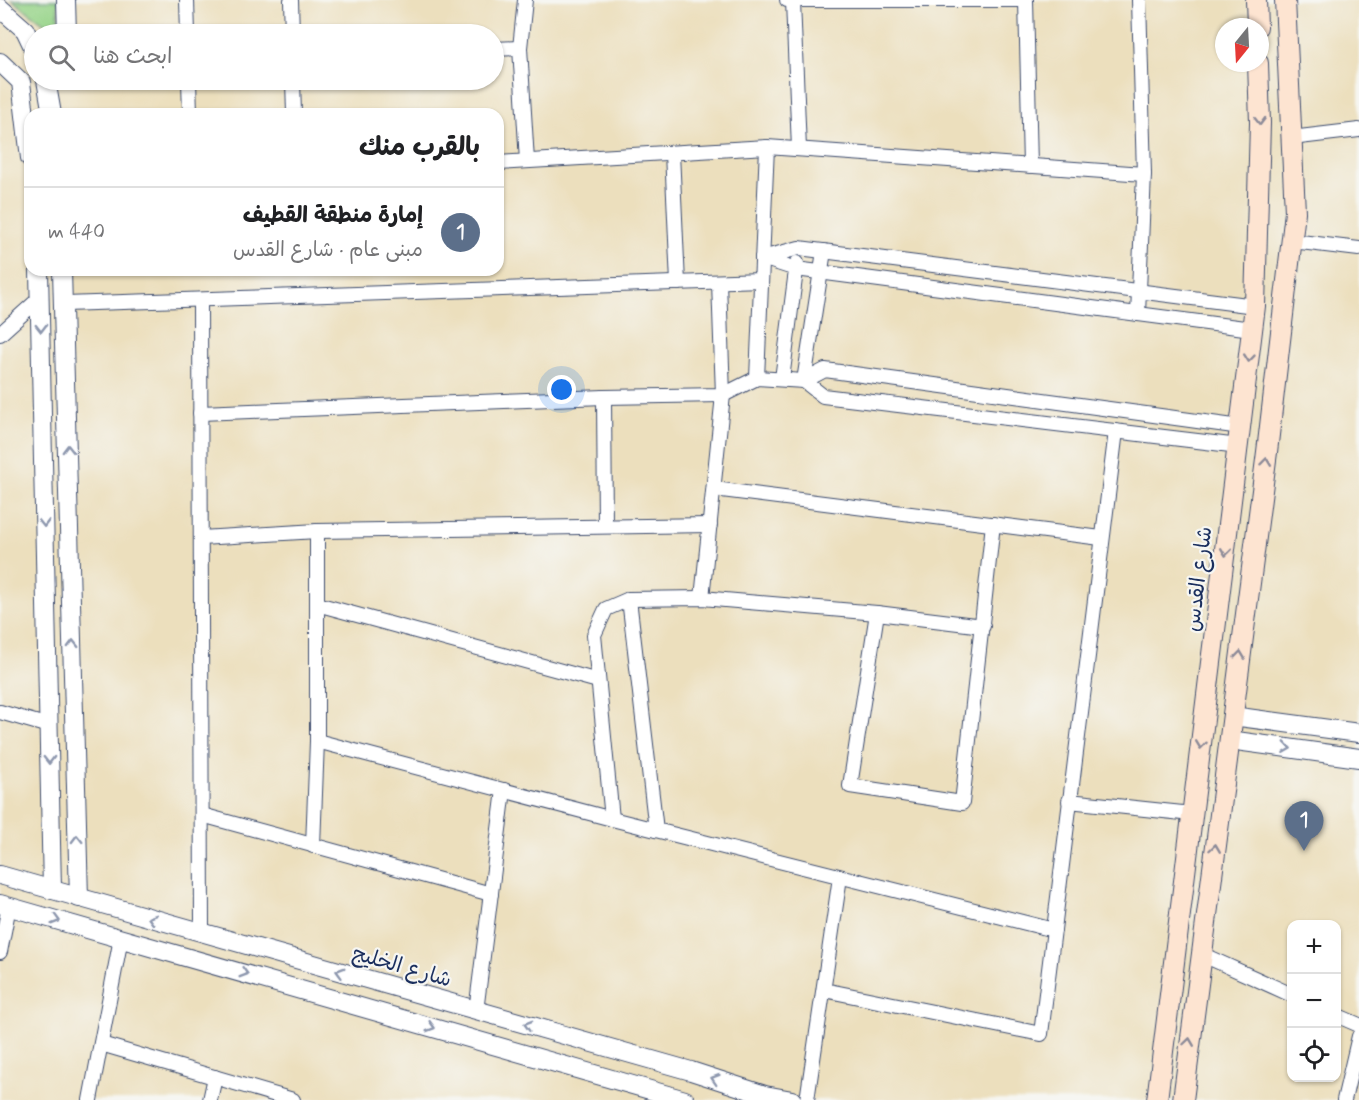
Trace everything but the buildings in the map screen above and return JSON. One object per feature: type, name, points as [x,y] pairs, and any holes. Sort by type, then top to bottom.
[{"type":"main road","points":[[1256,0],[1257,18]]},
{"type":"main road","points":[[1183,1100],[1292,241],[1294,212],[1285,0]]},
{"type":"main road","name":"شارع القدس","points":[[1157,1100],[1255,306],[1260,123],[1258,72]]},
{"type":"street","points":[[66,0],[67,24]]},
{"type":"street","points":[[187,0],[188,24]]},
{"type":"street","points":[[291,0],[292,24]]},
{"type":"street","points":[[525,0],[520,48],[527,161]]},
{"type":"street","points":[[787,0],[1026,0],[1030,166]]},
{"type":"street","points":[[793,0],[799,149]]},
{"type":"street","points":[[1138,314],[1144,174],[1139,0]]},
{"type":"street","points":[[0,8],[24,29]]},
{"type":"street","points":[[504,49],[520,48]]},
{"type":"street","points":[[0,62],[21,82],[24,108]]},
{"type":"street","points":[[48,90],[51,108]]},
{"type":"street","points":[[53,108],[59,90]]},
{"type":"street","points":[[189,90],[190,108]]},
{"type":"street","points":[[293,90],[294,108]]},
{"type":"street","points":[[1291,138],[1359,130]]},
{"type":"street","points":[[504,163],[767,147],[1144,174]]},
{"type":"street","points":[[757,378],[767,147]]},
{"type":"street","points":[[672,153],[678,283]]},
{"type":"street","points":[[1292,241],[1359,249]]},
{"type":"street","points":[[762,258],[799,248],[1255,306]]},
{"type":"street","points":[[782,380],[799,248]]},
{"type":"street","points":[[804,381],[824,251]]},
{"type":"street","points":[[762,258],[796,269],[820,273],[1252,329]]},
{"type":"street","points":[[39,276],[52,890]]},
{"type":"street","points":[[63,276],[78,898]]},
{"type":"street","points":[[65,304],[761,280]]},
{"type":"street","points":[[702,598],[723,395],[719,282]]},
{"type":"street","points":[[0,334],[40,298]]},
{"type":"street","points":[[200,300],[202,933]]},
{"type":"street","points":[[200,413],[604,397],[723,395],[757,378],[804,381],[825,370],[1240,437]]},
{"type":"street","points":[[804,381],[823,396],[1116,431],[1240,437]]},
{"type":"street","points":[[604,397],[605,526]]},
{"type":"street","points":[[824,990],[1041,1034],[1116,431]]},
{"type":"street","points":[[714,489],[1101,538]]},
{"type":"street","points":[[877,613],[850,786],[962,803],[993,524]]},
{"type":"street","points":[[201,538],[317,531],[710,525]]},
{"type":"street","points":[[313,846],[317,741],[317,531]]},
{"type":"street","points":[[612,819],[594,635],[606,609],[629,599],[702,598],[877,613],[983,626]]},
{"type":"street","points":[[629,599],[656,830]]},
{"type":"street","points":[[317,604],[598,681]]},
{"type":"street","points":[[0,712],[49,726]]},
{"type":"street","points":[[1232,716],[1359,733]]},
{"type":"street","points":[[1229,740],[1359,758]]},
{"type":"street","points":[[317,741],[612,819],[1054,930]]},
{"type":"street","points":[[476,1011],[504,790]]},
{"type":"street","points":[[1069,801],[1192,814]]},
{"type":"street","points":[[202,815],[491,894]]},
{"type":"street","name":"شارع الخليج","points":[[0,876],[476,1011],[764,1097],[787,1099]]},
{"type":"street","points":[[807,1100],[840,877]]},
{"type":"street","points":[[0,952],[4,905],[653,1096],[685,1100]]},
{"type":"street","points":[[90,1100],[121,938]]},
{"type":"street","points":[[1201,954],[1287,993]]},
{"type":"street","points":[[1341,1017],[1359,1025]]},
{"type":"street","points":[[1344,1100],[1359,1036]]},
{"type":"street","points":[[101,1044],[293,1100]]},
{"type":"street","points":[[210,1100],[215,1077]]},
{"type":"green space","points":[[12,0],[58,0],[59,24],[45,24]]},
{"type":"place","name":"إمارة منطقة القطيف","points":[[1304,851]]}]
